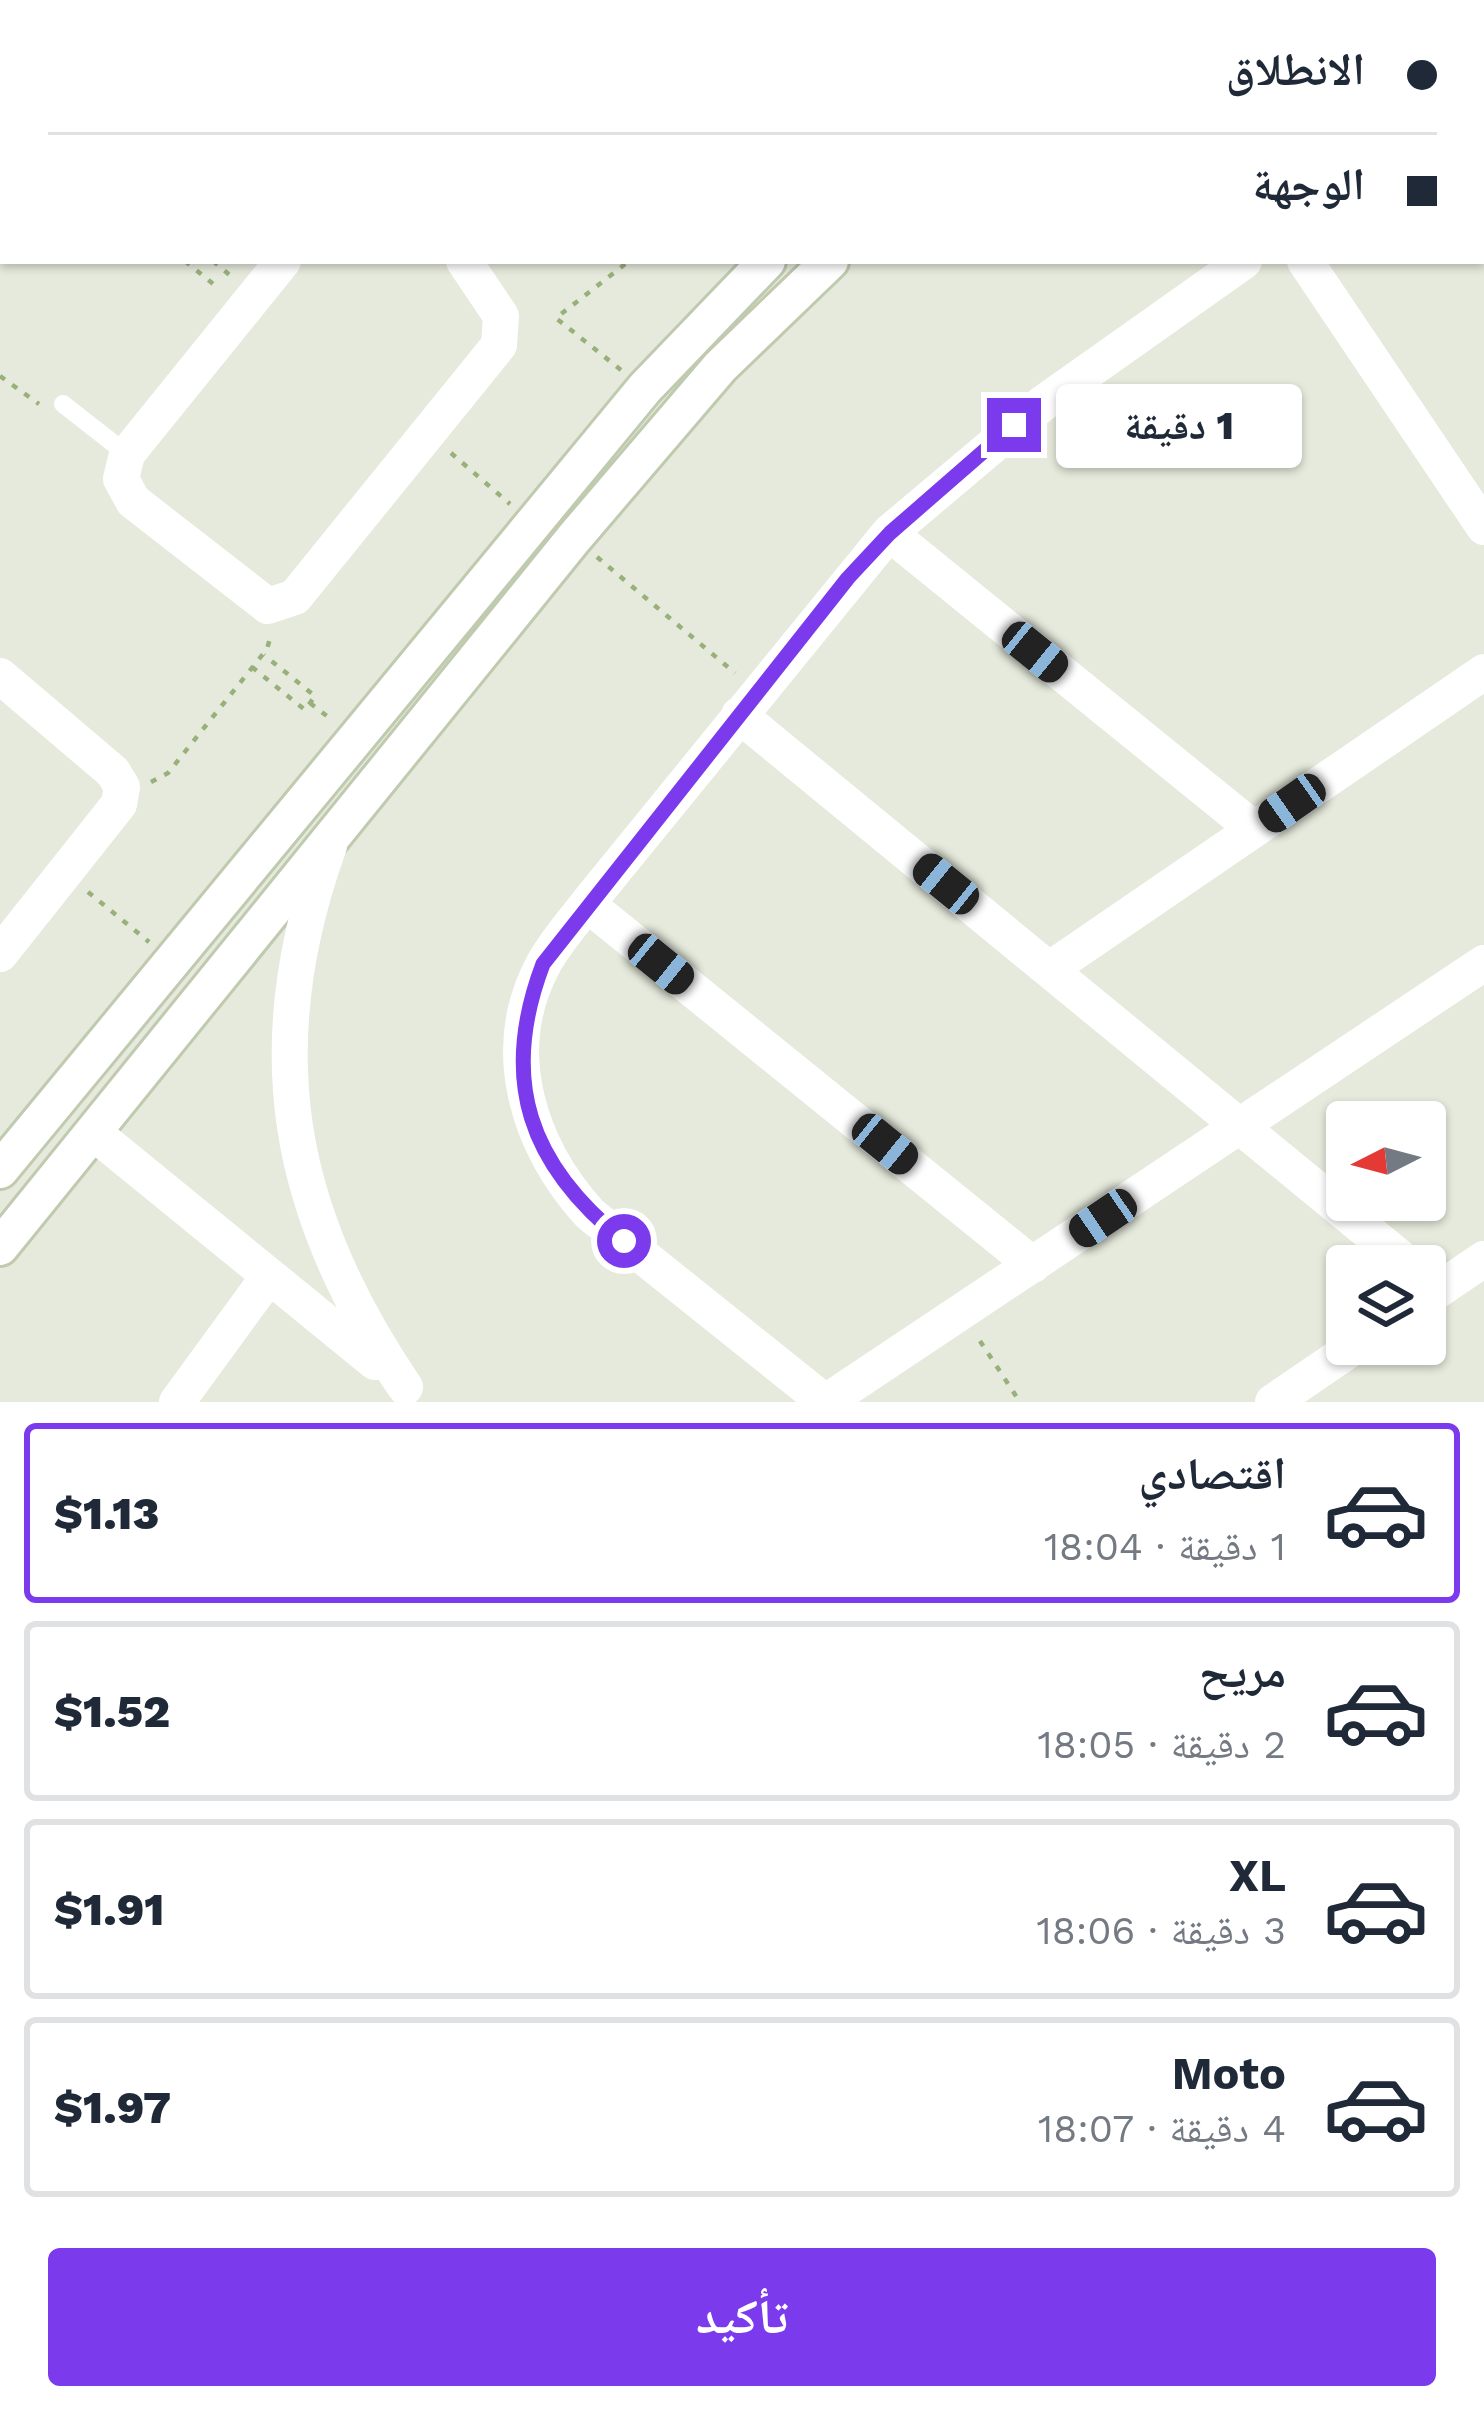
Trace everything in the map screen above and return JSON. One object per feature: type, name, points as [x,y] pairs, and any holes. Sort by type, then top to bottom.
[{"type":"street","points":[[282,264],[127,454],[122,479],[133,501],[268,606],[295,597],[491,357],[502,331],[494,302],[466,264]]},
{"type":"street","points":[[0,1247],[574,538],[764,322],[827,264]]},
{"type":"street","points":[[1240,264],[1042,404],[890,533],[587,904],[543,964],[522,1039],[522,1078],[544,1153],[590,1214],[826,1402],[1484,963]]},
{"type":"street","points":[[1308,264],[1484,527]]},
{"type":"street","points":[[0,1170],[749,268]]},
{"type":"street","points":[[640,394],[668,428]]},
{"type":"street","points":[[890,533],[1254,829]]},
{"type":"street","points":[[1050,969],[1484,672]]},
{"type":"street","points":[[0,676],[113,772],[122,787],[119,804],[0,954]]},
{"type":"street","points":[[748,703],[1050,969],[1385,1245]]},
{"type":"street","points":[[335,829],[310,898],[294,970],[289,1044],[293,1118],[307,1190],[331,1260],[364,1326],[414,1395]]},
{"type":"street","points":[[587,904],[1034,1264]]},
{"type":"street","points":[[94,1133],[414,1395]]},
{"type":"street","points":[[1446,1279],[1484,1258]]},
{"type":"street","points":[[177,1402],[269,1276]]},
{"type":"street","points":[[1283,1398],[1329,1365]]},
{"type":"lane","points":[[64,404],[127,454]]},
{"type":"path","points":[[189,264],[244,310]]},
{"type":"path","points":[[625,264],[556,318],[640,394]]},
{"type":"path","points":[[0,376],[30,401],[54,398],[64,404]]},
{"type":"path","points":[[428,434],[533,524]]},
{"type":"path","points":[[574,538],[748,703]]},
{"type":"path","points":[[122,787],[169,773],[262,655],[271,637],[268,606]]},
{"type":"path","points":[[252,667],[305,710],[315,696],[262,655]]},
{"type":"path","points":[[64,872],[172,961]]},
{"type":"path","points":[[961,1312],[1020,1402]]},
{"type":"route","points":[[624,1241],[564,1186],[530,1116],[522,1078],[522,1039],[543,964],[848,578],[890,533],[1014,425]]}]
